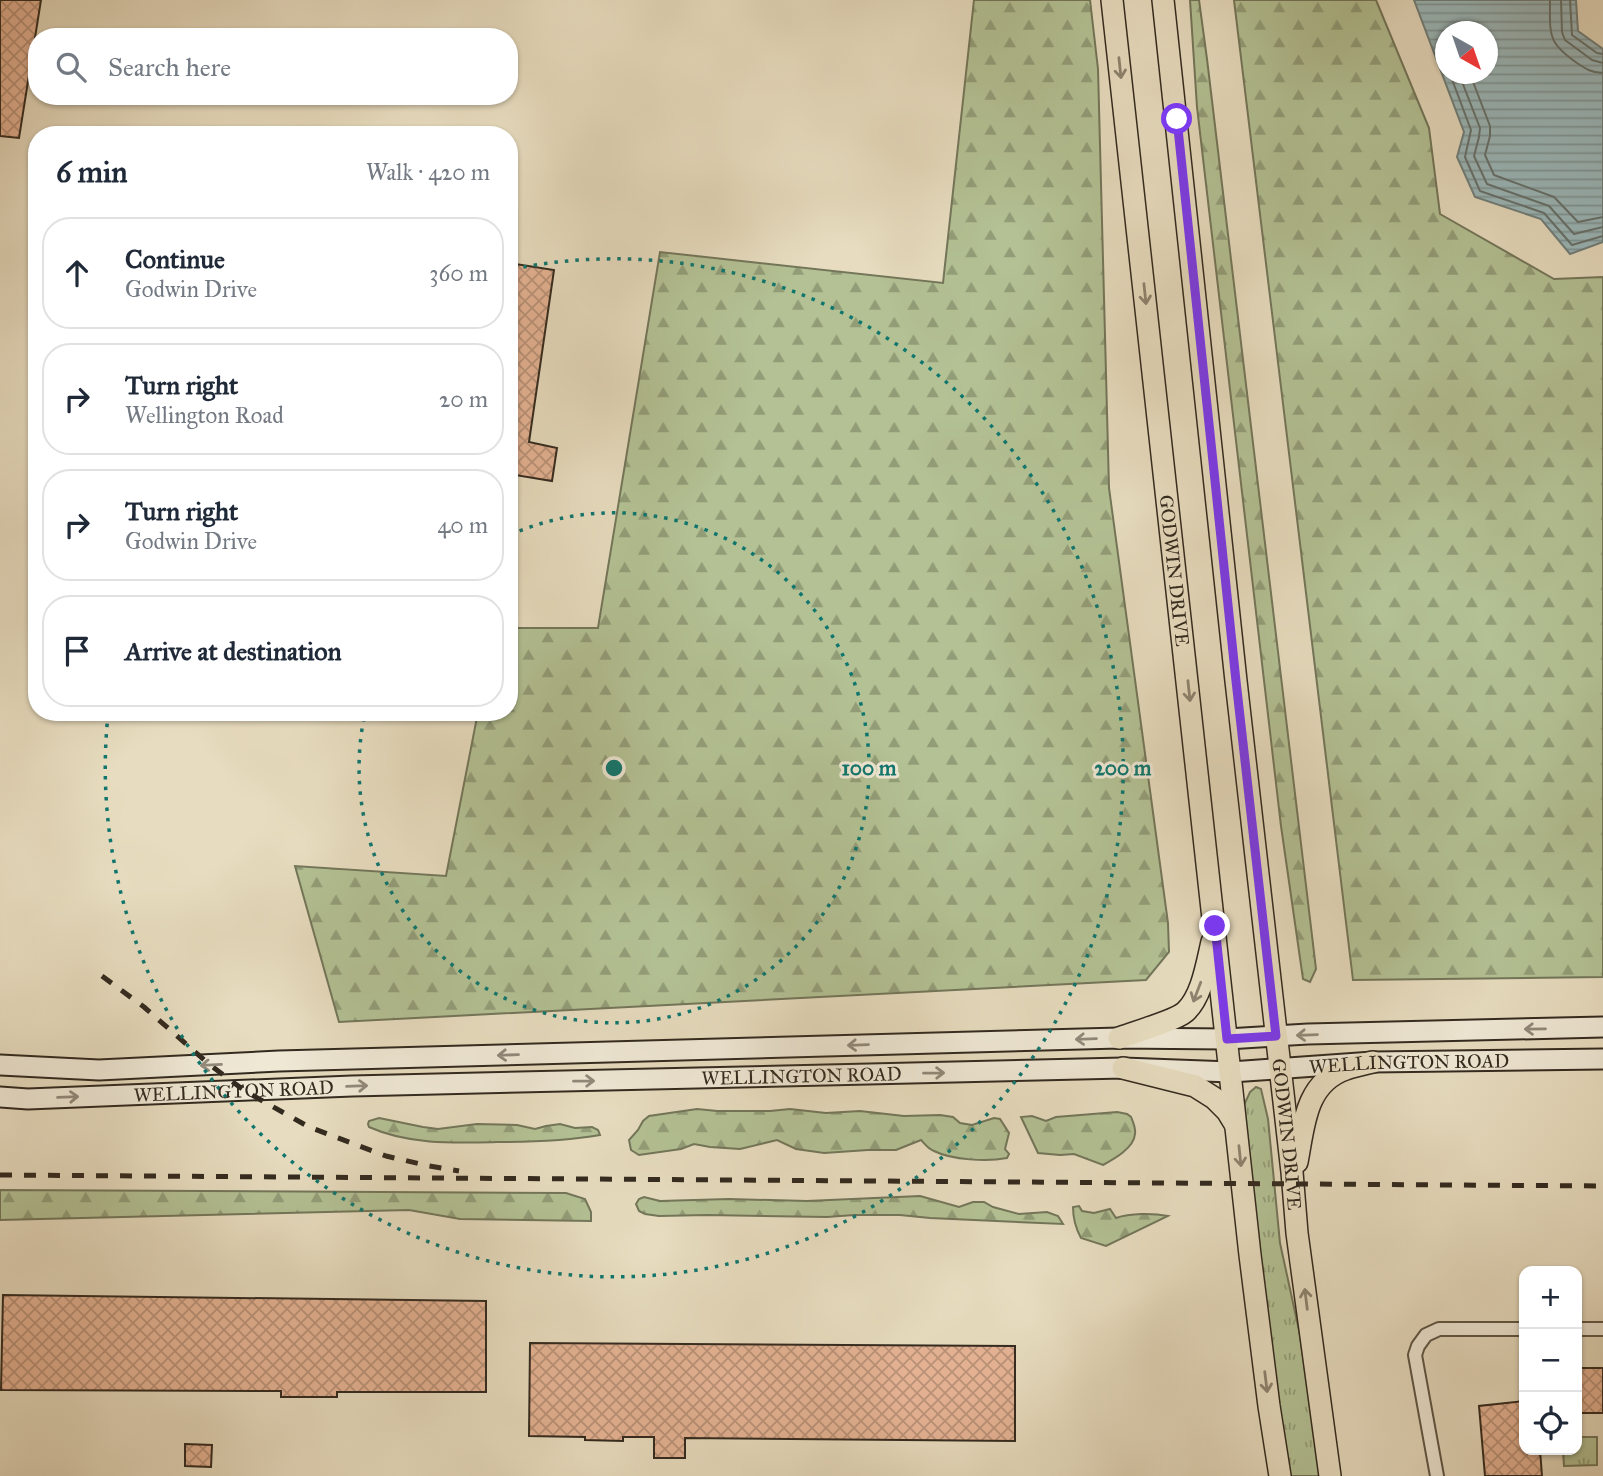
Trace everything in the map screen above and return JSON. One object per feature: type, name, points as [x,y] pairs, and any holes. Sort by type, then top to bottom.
[{"type":"main road","name":"GODWIN DRIVE","points":[[1112,0],[1250,1255],[1280,1476]]},
{"type":"main road","name":"GODWIN DRIVE","points":[[1163,0],[1297,1233],[1330,1476]]},
{"type":"main road","points":[[1119,1038],[1183,1014],[1193,1004],[1208,959],[1215,926]]},
{"type":"main road","name":"WELLINGTON ROAD","points":[[0,1065],[99,1070],[307,1060],[1119,1038],[1227,1039],[1603,1027]]},
{"type":"main road","name":"WELLINGTON ROAD","points":[[0,1097],[28,1099],[352,1086],[1123,1068],[1231,1072],[1373,1062],[1603,1059]]},
{"type":"main road","points":[[1293,1185],[1307,1111],[1314,1093],[1336,1073],[1373,1062]]},
{"type":"main road","points":[[1123,1068],[1195,1086],[1214,1098],[1237,1126]]},
{"type":"street","points":[[1437,1476],[1415,1356],[1418,1346],[1426,1335],[1439,1329],[1519,1329]]},
{"type":"street","points":[[1582,1329],[1603,1329]]},
{"type":"green space","points":[[974,0],[1090,0],[1098,69],[1109,488],[1168,923],[1169,952],[1146,980],[339,1022],[295,866],[446,876],[476,721],[518,721],[518,628],[598,628],[660,252],[943,283]]},
{"type":"green space","points":[[1190,0],[1199,0],[1207,59],[1316,969],[1310,982],[1303,979],[1281,826],[1197,107]]},
{"type":"green space","points":[[1234,0],[1376,0],[1429,128],[1440,214],[1554,279],[1603,277],[1603,977],[1353,980]]},
{"type":"green space","points":[[1256,1087],[1261,1089],[1268,1119],[1280,1243],[1300,1335],[1320,1476],[1289,1476],[1274,1377],[1244,1105],[1250,1092]]},
{"type":"green space","points":[[697,1109],[790,1109],[826,1113],[860,1111],[904,1116],[940,1115],[972,1125],[994,1118],[1000,1119],[1009,1133],[1005,1149],[1009,1154],[1007,1158],[999,1159],[960,1158],[932,1150],[921,1140],[896,1150],[824,1153],[796,1149],[777,1140],[740,1149],[694,1144],[681,1149],[639,1155],[631,1150],[629,1140],[649,1116]]},
{"type":"green space","points":[[1117,1112],[1131,1117],[1135,1130],[1134,1139],[1123,1152],[1103,1165],[1074,1154],[1038,1153],[1021,1117],[1032,1116],[1046,1121],[1056,1117]]},
{"type":"green space","points":[[379,1118],[438,1129],[477,1124],[517,1125],[535,1129],[560,1124],[575,1128],[592,1127],[598,1130],[600,1135],[536,1141],[432,1142],[400,1137],[369,1127],[369,1121]]},
{"type":"green space","points":[[0,1190],[566,1193],[585,1199],[591,1212],[591,1221],[460,1219],[409,1210],[0,1220]]},
{"type":"green space","points":[[920,1196],[959,1207],[973,1202],[984,1202],[1019,1214],[1047,1212],[1058,1216],[1063,1224],[900,1215],[659,1216],[639,1211],[636,1204],[644,1197],[660,1201],[807,1201]]},
{"type":"green space","points":[[1079,1206],[1082,1211],[1094,1213],[1110,1209],[1116,1218],[1142,1214],[1168,1216],[1106,1246],[1081,1238],[1073,1211],[1073,1207]]},
{"type":"green space","points":[[1582,1437],[1597,1437],[1597,1465],[1564,1466],[1563,1455],[1582,1455]]},
{"type":"water","points":[[1414,0],[1576,0],[1578,31],[1603,49],[1603,242],[1570,254],[1541,219],[1475,197],[1457,157],[1464,132],[1446,84],[1498,84],[1498,21],[1435,21],[1435,55]]},
{"type":"building","points":[[0,0],[41,0],[37,28],[28,28],[28,82],[19,138],[0,136]]},
{"type":"building","points":[[518,264],[554,270],[529,442],[557,448],[552,481],[518,475]]},
{"type":"building","points":[[3,1295],[486,1301],[486,1392],[337,1392],[337,1397],[281,1397],[281,1391],[1,1390]]},
{"type":"building","points":[[530,1343],[1015,1346],[1015,1441],[685,1438],[685,1458],[654,1458],[654,1437],[623,1437],[623,1441],[529,1436]]},
{"type":"building","points":[[1582,1368],[1603,1368],[1603,1413],[1582,1413]]},
{"type":"building","points":[[1519,1402],[1519,1455],[1540,1455],[1542,1476],[1485,1476],[1479,1406]]},
{"type":"building","points":[[185,1444],[212,1445],[211,1467],[185,1466]]},
{"type":"railway","points":[[102,976],[144,1007],[210,1065],[245,1091],[309,1127],[386,1156],[459,1171]]},
{"type":"railway","points":[[0,1175],[1603,1186]]},
{"type":"route","points":[[1177,119],[1276,1036],[1227,1039],[1215,926]]}]
